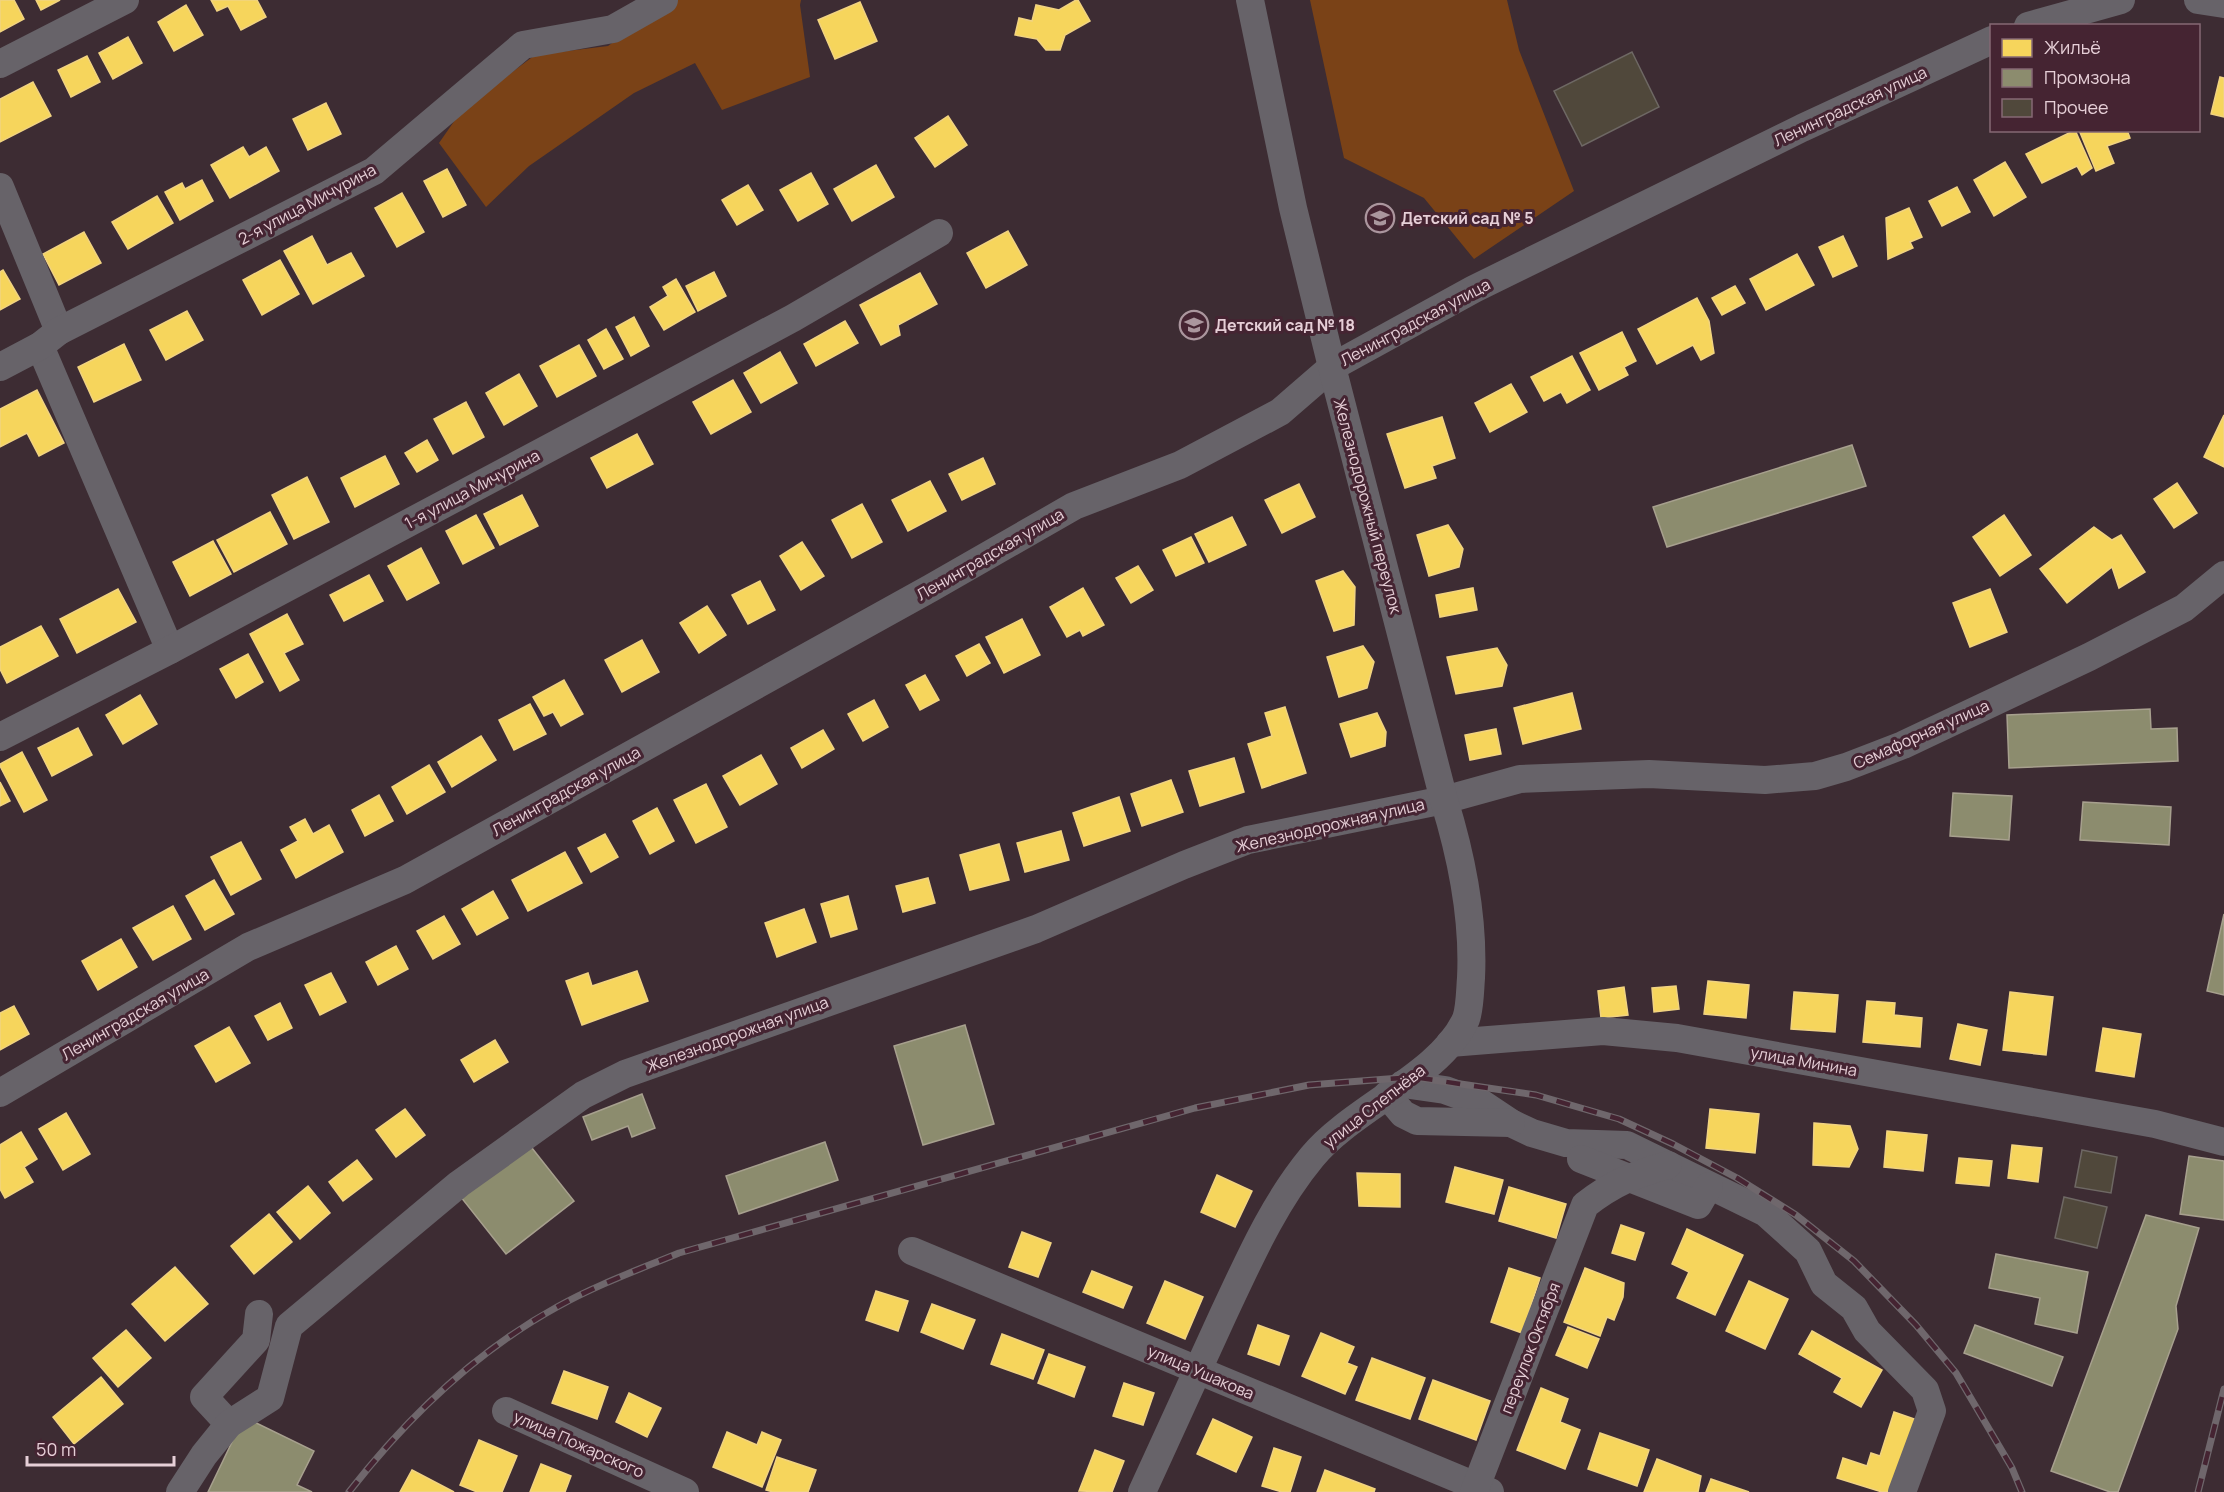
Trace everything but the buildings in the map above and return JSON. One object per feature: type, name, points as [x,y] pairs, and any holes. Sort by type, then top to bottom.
[{"type":"street","points":[[0,64],[125,0]]},
{"type":"street","name":"2-я улица Мичурина","points":[[0,367],[50,338],[374,171],[523,45],[613,29],[664,0]]},
{"type":"street","name":"Железнодорожный переулок","points":[[1250,0],[1286,178],[1332,367],[1444,800]]},
{"type":"street","points":[[2035,24],[2121,0]]},
{"type":"street","points":[[2198,0],[2224,4]]},
{"type":"street","name":"Ленинградская улица","points":[[0,1093],[248,947],[405,880],[900,606],[1074,506],[1180,465],[1280,412],[1332,367],[1474,289],[1802,128],[1990,41]]},
{"type":"street","points":[[0,188],[50,338],[170,650]]},
{"type":"street","name":"1-я улица Мичурина","points":[[0,737],[170,650],[782,324],[939,233]]},
{"type":"street","name":"Семафорная улица","points":[[1444,800],[1520,779],[1648,774],[1765,780],[1815,776],[1846,768],[1903,745],[2089,657],[2184,608],[2224,575]]},
{"type":"street","name":"улица Слепнёва","points":[[1142,1492],[1256,1242],[1284,1192],[1313,1155],[1336,1132],[1429,1063],[1450,1043],[1466,1018],[1472,953],[1470,911],[1458,843],[1444,800]]},
{"type":"street","name":"Железнодорожная улица","points":[[180,1492],[204,1455],[229,1424],[270,1398],[289,1326],[459,1184],[583,1095],[625,1074],[1036,929],[1248,840],[1444,800]]},
{"type":"street","name":"улица Минина","points":[[1450,1043],[1603,1032],[1677,1038],[2155,1124],[2224,1142]]},
{"type":"street","points":[[1395,1090],[1445,1090],[1481,1102],[1511,1123],[1532,1133],[1627,1178],[1698,1205],[1709,1186]]},
{"type":"street","points":[[1574,1151],[1627,1146],[1766,1213],[1808,1251],[1824,1284],[1854,1308],[1868,1331],[1925,1390],[1932,1411],[1902,1492]]},
{"type":"street","name":"переулок Октября","points":[[1480,1490],[1585,1205],[1588,1183],[1574,1151]]},
{"type":"street","points":[[1585,1205],[1604,1190],[1627,1178],[1668,1165]]},
{"type":"street","name":"улица Ушакова","points":[[912,1251],[1480,1490]]},
{"type":"street","points":[[229,1424],[204,1397],[256,1340],[259,1314]]},
{"type":"street","name":"улица Пожарского","points":[[506,1411],[686,1492]]},
{"type":"shaded area","points":[[671,0],[801,0],[810,77],[722,110],[695,63],[634,93],[529,166],[486,207],[439,143],[462,110],[535,55],[608,46]]},
{"type":"shaded area","points":[[1310,0],[1507,0],[1519,50],[1574,191],[1474,259],[1424,198],[1344,158]]},
{"type":"railway","points":[[349,1492],[418,1413],[470,1366],[498,1345],[572,1299],[679,1253],[1195,1108],[1309,1085],[1413,1077],[1536,1095],[1619,1119],[1737,1178],[1796,1215],[1854,1261],[1916,1325],[1956,1373],[2012,1468],[2022,1492]]},
{"type":"railway","points":[[2198,1492],[2224,1389]]},
{"type":"place","name":"Детский сад № 5","points":[[1380,218]]},
{"type":"place","name":"Детский сад № 18","points":[[1194,325]]}]
